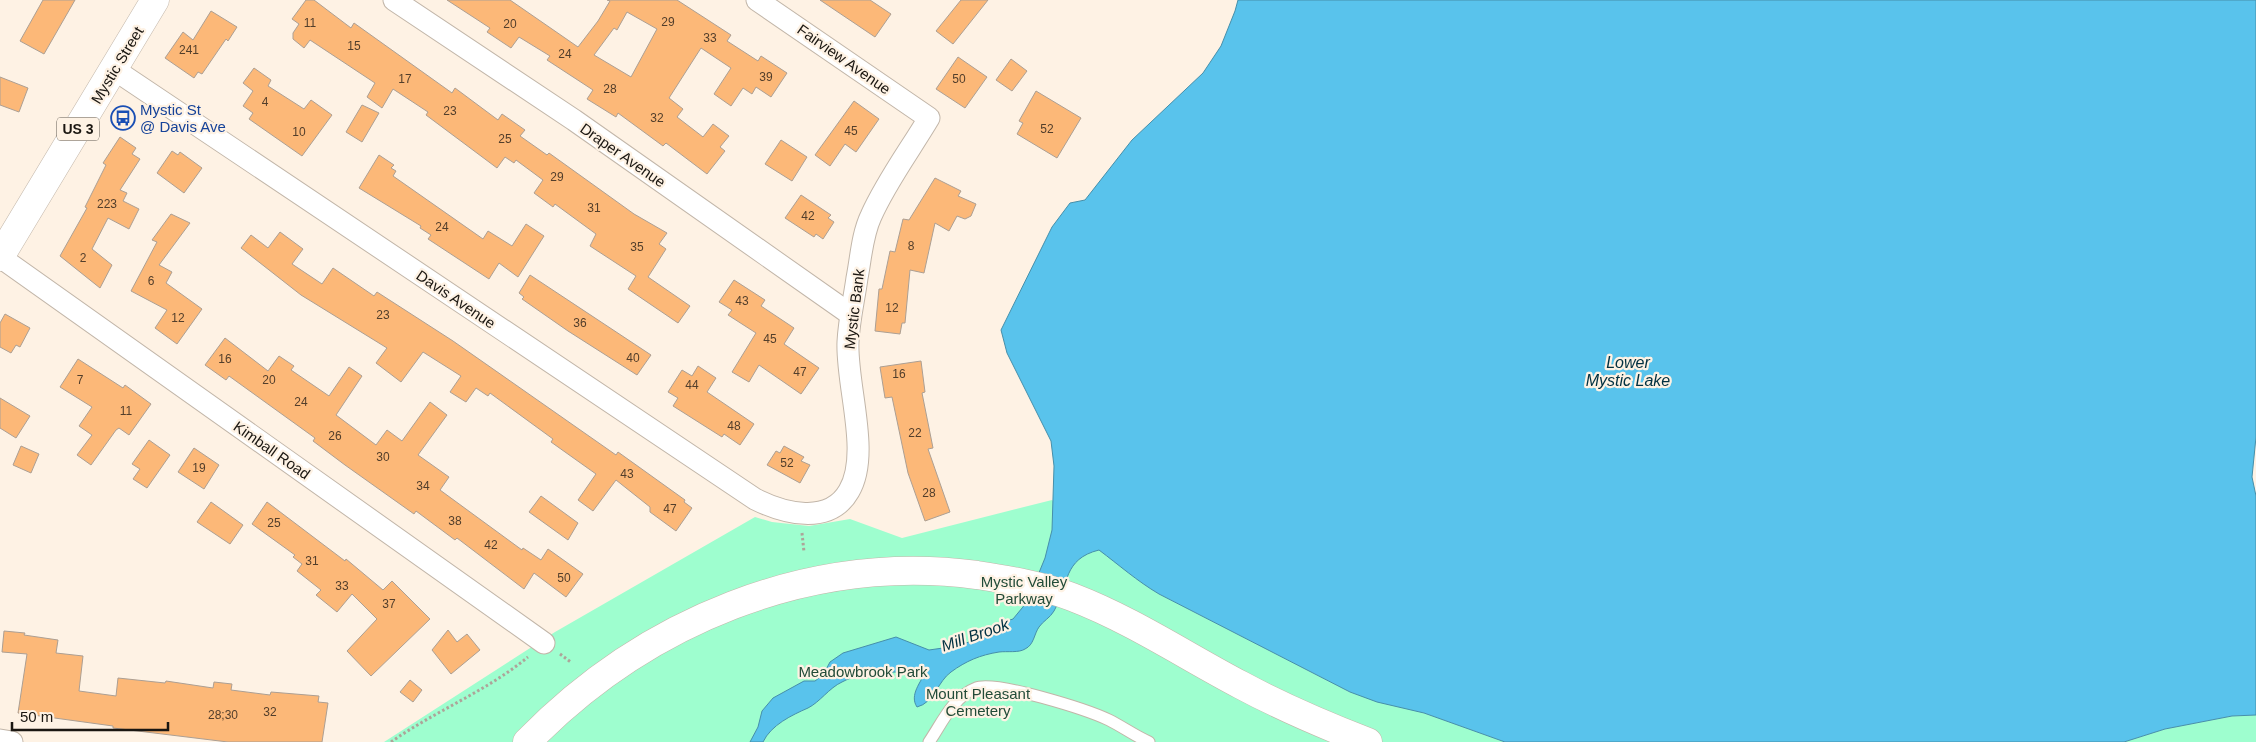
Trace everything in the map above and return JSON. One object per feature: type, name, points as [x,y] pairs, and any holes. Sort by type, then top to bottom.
[{"type":"main road","name":"Mystic Street","points":[[0,257],[115,70],[155,0]]},
{"type":"main road","points":[[528,742],[598,679],[634,654],[671,632],[710,613],[746,599],[809,581],[886,572],[945,572],[1021,583],[1070,596],[1146,631],[1282,707],[1368,742]]},
{"type":"street","name":"Draper Avenue","points":[[394,0],[574,120],[850,314]]},
{"type":"street","name":"Fairview Avenue","points":[[758,0],[929,118]]},
{"type":"street","name":"Davis Avenue","points":[[115,70],[754,499],[788,513],[804,514]]},
{"type":"street","name":"Mystic Bank","points":[[804,514],[825,510],[843,501],[850,490],[855,474],[858,444],[848,372],[850,314],[862,247],[870,217],[929,118]]},
{"type":"street","name":"Kimball Road","points":[[0,257],[544,643]]},
{"type":"street","points":[[0,740],[12,742]]},
{"type":"lane","points":[[929,742],[956,701],[978,687],[1006,689],[1058,702],[1108,720],[1133,739],[1149,742]]},
{"type":"path","points":[[391,742],[418,724],[500,678],[544,643]]},
{"type":"green space","name":"Mystic Valley Parkway","points":[[1052,500],[1102,551],[1159,594],[1350,692],[1424,713],[1505,742],[384,742],[555,632],[755,517],[772,522],[809,526],[850,519],[902,538]]},
{"type":"green space","points":[[2256,715],[2256,742],[2124,742],[2165,729],[2232,716]]},
{"type":"water","name":"Lower Mystic Lake","points":[[1238,0],[2256,0],[2256,437],[2252,477],[2256,496],[2256,715],[2232,716],[2165,729],[2124,742],[1505,742],[1424,713],[1377,702],[1350,692],[1159,594],[1099,550],[1087,554],[1073,566],[1054,611],[1042,623],[1032,642],[1025,649],[992,653],[968,662],[947,676],[932,697],[923,705],[917,707],[914,698],[915,693],[926,671],[873,673],[852,678],[837,685],[808,708],[782,721],[763,742],[750,742],[758,727],[762,711],[773,698],[804,681],[815,681],[823,675],[830,662],[843,653],[896,637],[929,650],[957,646],[972,641],[995,625],[1013,619],[1027,602],[1045,558],[1052,530],[1054,466],[1051,441],[1007,353],[1001,330],[1052,227],[1070,203],[1085,200],[1132,140],[1203,73],[1221,46]]},
{"type":"building","points":[[43,0],[75,0],[44,54],[20,41]]},
{"type":"building","points":[[306,0],[314,0],[351,28],[354,23],[452,93],[455,88],[498,120],[502,114],[525,130],[520,136],[547,155],[549,153],[634,214],[667,233],[659,244],[666,249],[648,277],[690,306],[678,323],[628,289],[636,276],[590,246],[596,234],[555,204],[553,207],[534,193],[543,180],[516,160],[514,163],[505,157],[497,168],[426,115],[428,112],[393,89],[382,108],[367,97],[375,83],[310,40],[304,48],[293,39],[293,33],[299,24],[292,19]]},
{"type":"building","points":[[447,0],[510,0],[578,47],[598,21],[610,1],[607,0],[677,0],[731,35],[727,41],[758,61],[761,56],[787,73],[771,97],[756,87],[752,94],[743,88],[731,106],[714,94],[731,68],[701,48],[669,98],[683,109],[677,117],[703,137],[713,124],[729,136],[720,147],[725,151],[707,174],[666,143],[663,146],[618,113],[616,117],[587,99],[593,90],[547,60],[550,56],[519,37],[511,48],[487,32],[490,28]],"holes":[[[627,12],[657,29],[631,77],[594,55],[614,28],[617,30]]]},
{"type":"building","points":[[820,0],[870,0],[891,14],[875,37]]},
{"type":"building","points":[[961,0],[988,0],[953,44],[936,31]]},
{"type":"building","points":[[211,11],[237,27],[228,41],[226,39],[202,74],[198,72],[194,78],[165,58],[183,32],[193,40]]},
{"type":"building","points":[[958,57],[987,77],[965,108],[936,89]]},
{"type":"building","points":[[1011,59],[1027,71],[1012,91],[996,80]]},
{"type":"building","points":[[254,68],[271,80],[268,86],[304,109],[311,100],[332,115],[302,156],[249,119],[253,113],[243,106],[253,91],[243,83]]},
{"type":"building","points":[[0,77],[28,88],[19,112],[0,105]]},
{"type":"building","points":[[1036,91],[1081,118],[1057,158],[1017,134],[1023,123],[1019,121]]},
{"type":"building","points":[[854,101],[879,119],[856,152],[845,144],[830,166],[815,155]]},
{"type":"building","points":[[362,105],[379,113],[362,142],[346,132]]},
{"type":"building","points":[[120,137],[136,148],[132,154],[140,159],[120,190],[127,193],[123,201],[139,209],[129,229],[108,218],[92,249],[112,265],[100,288],[60,256],[87,208],[85,207],[106,165],[103,163]]},
{"type":"building","points":[[781,140],[807,157],[792,181],[765,164]]},
{"type":"building","points":[[172,151],[178,155],[180,152],[202,168],[184,193],[157,173]]},
{"type":"building","points":[[379,155],[394,165],[391,168],[396,171],[393,176],[483,239],[488,231],[512,246],[526,224],[544,236],[518,277],[499,263],[489,279],[428,239],[431,235],[420,228],[421,226],[359,188]]},
{"type":"building","points":[[935,178],[961,191],[958,196],[976,204],[971,216],[965,219],[957,216],[949,231],[935,223],[924,273],[910,270],[905,323],[902,323],[900,334],[875,331],[879,289],[882,289],[890,251],[895,252],[903,219],[909,220]]},
{"type":"building","points":[[801,195],[831,215],[828,218],[834,222],[823,239],[816,234],[814,237],[785,218]]},
{"type":"building","points":[[171,214],[190,223],[159,265],[172,272],[166,283],[202,309],[177,344],[155,328],[167,310],[131,291],[157,242],[152,240]]},
{"type":"building","points":[[280,232],[303,249],[292,264],[322,284],[333,268],[374,296],[377,292],[453,341],[616,455],[618,452],[685,500],[684,502],[692,508],[676,531],[650,512],[650,507],[616,480],[593,511],[578,500],[596,474],[551,442],[553,439],[490,393],[488,396],[476,388],[466,402],[450,392],[461,376],[423,352],[401,382],[376,363],[387,348],[301,295],[241,248],[251,235],[268,248]]},
{"type":"building","points":[[530,275],[651,355],[637,375],[522,299],[524,297],[519,293]]},
{"type":"building","points":[[734,280],[765,300],[761,306],[794,328],[784,344],[819,368],[801,394],[759,365],[749,382],[732,372],[756,333],[728,315],[732,310],[719,302]]},
{"type":"building","points":[[5,314],[30,328],[20,347],[16,345],[11,353],[0,347],[0,323]]},
{"type":"building","points":[[225,338],[268,371],[279,356],[294,366],[291,370],[329,396],[349,367],[362,376],[336,415],[376,445],[387,430],[402,441],[430,402],[447,415],[418,455],[449,477],[440,490],[522,550],[523,548],[541,560],[548,549],[583,574],[566,597],[534,573],[524,589],[457,538],[455,540],[416,511],[414,514],[345,465],[313,441],[315,438],[229,376],[226,380],[205,365]]},
{"type":"building","points":[[78,359],[123,388],[125,385],[151,404],[129,435],[119,428],[116,430],[91,465],[77,455],[92,435],[79,426],[92,407],[60,387]]},
{"type":"building","points":[[921,361],[925,392],[922,393],[933,448],[928,449],[950,512],[925,521],[908,473],[892,397],[885,398],[880,367]]},
{"type":"building","points":[[698,366],[716,378],[707,392],[754,424],[740,445],[724,434],[722,437],[673,406],[678,398],[668,392],[682,370],[692,376]]},
{"type":"building","points":[[0,398],[30,416],[16,438],[0,428]]},
{"type":"building","points":[[149,440],[170,455],[147,488],[133,479],[140,469],[132,464]]},
{"type":"building","points":[[21,446],[39,454],[31,473],[13,465]]},
{"type":"building","points":[[784,446],[804,457],[801,461],[810,465],[800,483],[767,465],[776,451],[780,453]]},
{"type":"building","points":[[194,448],[219,465],[204,489],[178,472]]},
{"type":"building","points":[[541,496],[578,523],[568,540],[529,512]]},
{"type":"building","points":[[211,502],[243,525],[230,544],[197,522]]},
{"type":"building","points":[[267,502],[345,561],[346,559],[383,590],[392,581],[430,619],[371,676],[347,651],[377,619],[352,594],[337,612],[316,595],[321,590],[297,571],[302,564],[293,557],[295,555],[252,524]]},
{"type":"building","points":[[448,630],[457,642],[467,634],[480,650],[451,674],[432,650]]},
{"type":"building","points":[[4,631],[58,640],[56,653],[83,656],[79,691],[116,696],[118,678],[165,683],[166,681],[213,688],[214,682],[232,684],[231,690],[270,695],[271,692],[319,696],[318,702],[328,703],[322,742],[228,742],[113,728],[113,726],[18,713],[27,654],[2,652]]},
{"type":"building","points":[[410,680],[422,690],[413,702],[400,692]]},
{"type":"place","name":"Mystic St @ Davis Ave","points":[[123,118]]},
{"type":"water label","name":"Mill Brook","points":[[975,635]]},
{"type":"park label","name":"Meadowbrook Park","points":[[863,671]]},
{"type":"park label","name":"Mount Pleasant Cemetery","points":[[978,702]]}]
